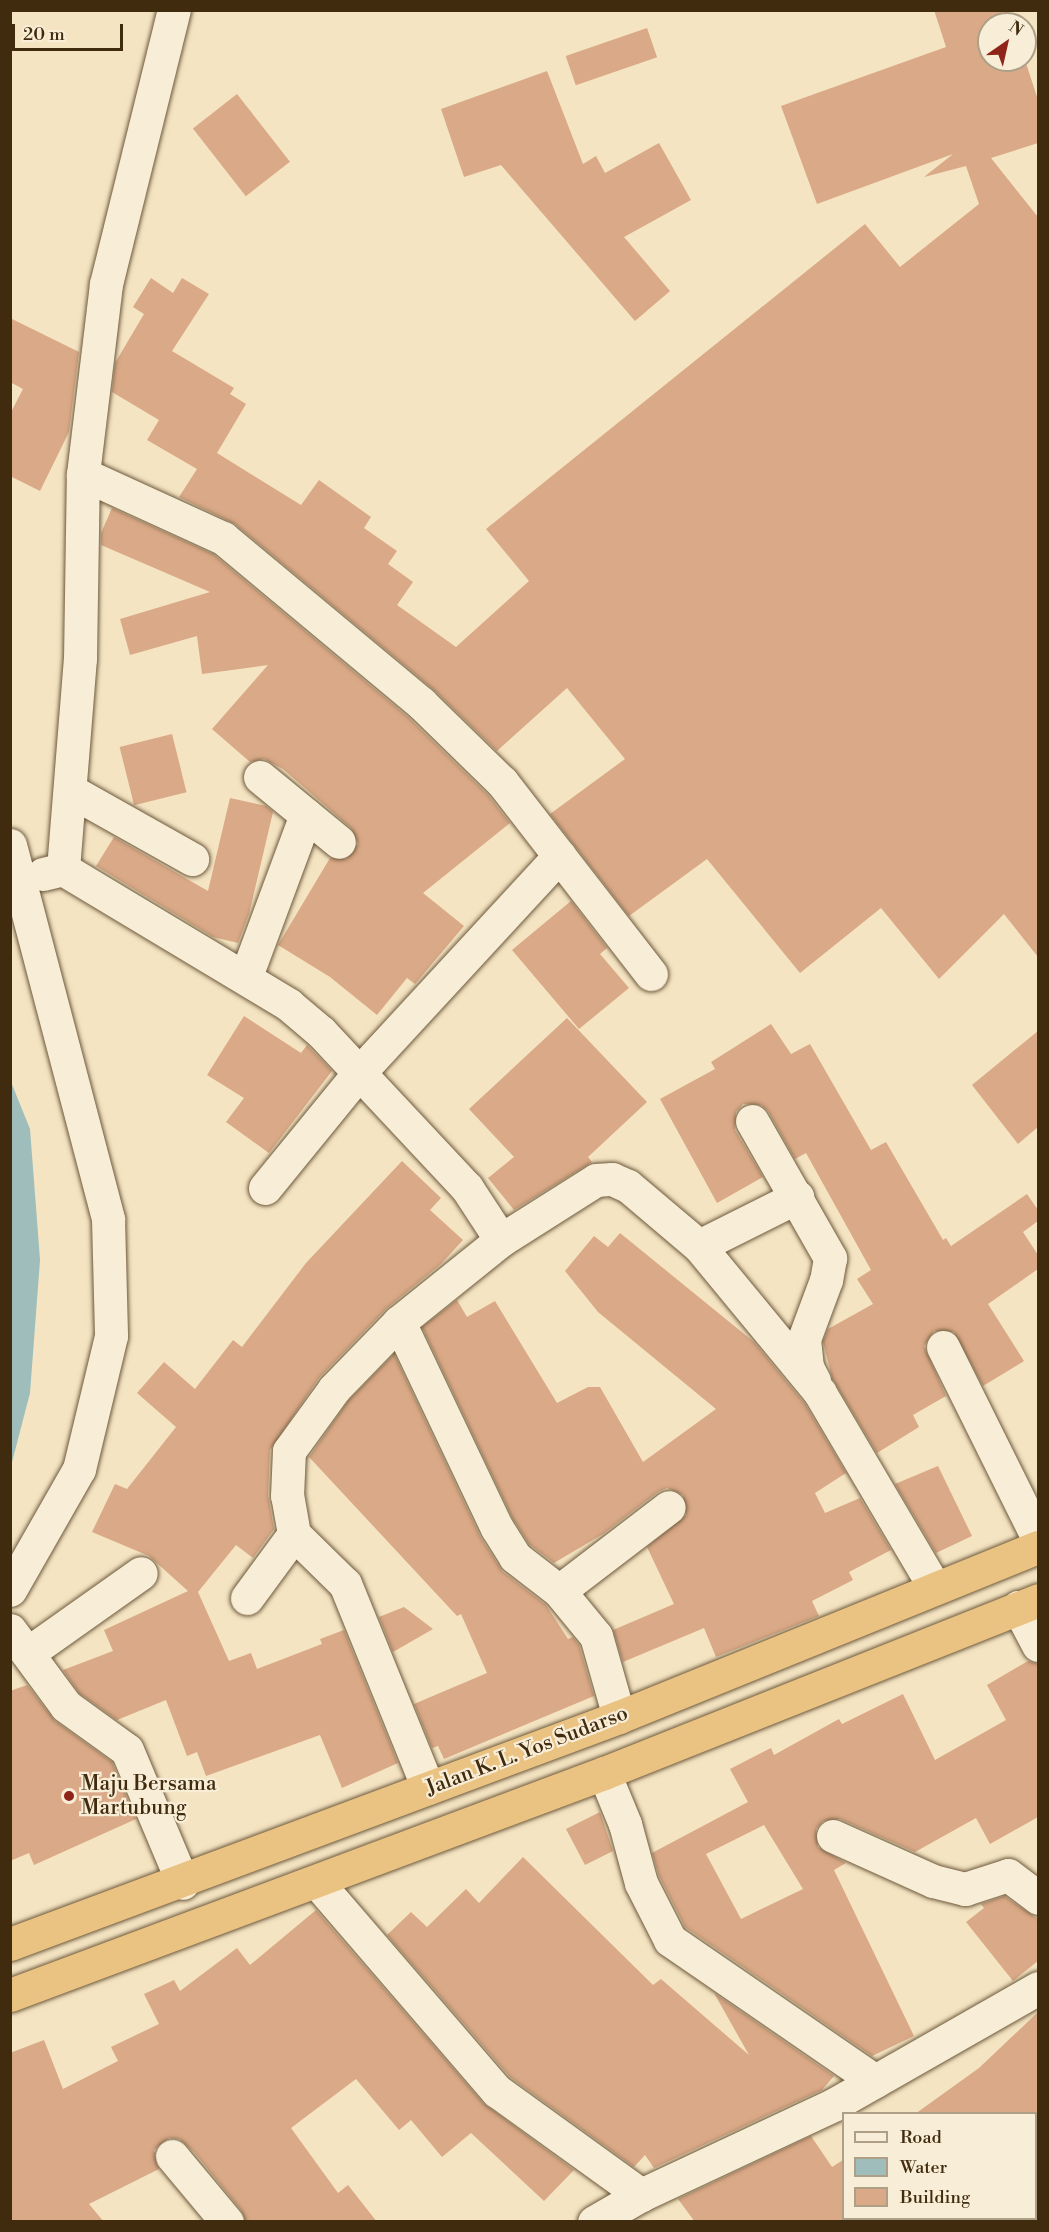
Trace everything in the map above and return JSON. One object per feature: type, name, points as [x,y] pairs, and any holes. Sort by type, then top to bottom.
[{"type":"highway","name":"Jalan K. L. Yos Sudarso","points":[[10,1944],[183,1883],[620,1716],[1038,1546]]},
{"type":"highway","points":[[10,1995],[168,1938],[604,1773],[1028,1603]]},
{"type":"highway","points":[[148,1895],[168,1938]]},
{"type":"street","points":[[63,869],[80,659],[83,474],[106,284],[174,10]]},
{"type":"street","points":[[83,474],[223,538],[421,703],[502,782],[651,974]]},
{"type":"street","points":[[260,777],[339,842]]},
{"type":"street","points":[[71,791],[192,859]]},
{"type":"street","points":[[246,976],[306,815]]},
{"type":"street","points":[[10,845],[47,974],[108,1219],[111,1336],[79,1469],[10,1590]]},
{"type":"street","points":[[265,1188],[358,1074],[559,856]]},
{"type":"street","points":[[18,879],[63,869],[246,976],[290,1005],[321,1032],[467,1188],[501,1240]]},
{"type":"street","points":[[752,1121],[830,1258],[826,1280],[804,1340],[807,1367],[935,1588]]},
{"type":"street","points":[[428,1788],[345,1584],[294,1534],[287,1496],[289,1451],[334,1389],[399,1322],[501,1240],[596,1180],[612,1179],[628,1186],[699,1246],[820,1393]]},
{"type":"street","points":[[699,1246],[797,1197]]},
{"type":"street","points":[[399,1322],[497,1528],[515,1557],[559,1591],[596,1636],[620,1716]]},
{"type":"street","points":[[943,1347],[1038,1538]]},
{"type":"street","points":[[559,1591],[669,1507]]},
{"type":"street","points":[[247,1598],[294,1534]]},
{"type":"street","points":[[141,1573],[19,1641],[79,1719],[115,1739],[127,1750],[183,1883]]},
{"type":"street","points":[[1028,1603],[1038,1645]]},
{"type":"street","points":[[604,1773],[625,1824],[641,1883],[670,1940],[875,2081]]},
{"type":"street","points":[[832,1836],[933,1881],[965,1889],[1008,1875],[1038,1898]]},
{"type":"street","points":[[317,1882],[497,2091],[641,2195]]},
{"type":"street","points":[[594,2222],[641,2195],[839,2109],[875,2081],[1038,1988]]},
{"type":"street","points":[[172,2156],[227,2222]]},
{"type":"water","points":[[11,1082],[30,1129],[40,1260],[30,1393],[11,1466]]},
{"type":"building","points":[[934,10],[1008,10],[1009,12],[977,12],[977,72],[1029,72],[1038,100],[1038,143],[991,158],[1038,217],[1038,957],[1004,914],[939,979],[881,908],[800,973],[707,859],[629,916],[550,814],[625,759],[567,688],[497,751],[433,689],[235,524],[179,497],[197,469],[147,440],[159,420],[112,392],[115,363],[144,314],[133,307],[151,278],[173,293],[182,278],[209,294],[172,351],[234,388],[230,394],[246,404],[217,453],[301,505],[319,480],[371,517],[364,528],[397,551],[388,564],[413,582],[397,605],[456,647],[529,581],[486,529],[865,224],[900,267],[979,204],[966,166],[924,177],[953,154],[817,204],[781,106],[946,47]]},
{"type":"building","points":[[647,28],[657,57],[576,85],[566,56]]},
{"type":"building","points":[[547,71],[583,164],[596,156],[605,173],[659,143],[691,200],[624,237],[670,291],[635,321],[501,165],[464,177],[441,109]]},
{"type":"building","points":[[237,94],[290,162],[246,196],[193,128]]},
{"type":"building","points":[[10,318],[79,352],[69,432],[40,491],[10,476],[10,414],[23,389],[10,382]]},
{"type":"building","points":[[112,508],[213,554],[408,717],[488,795],[510,823],[423,893],[464,926],[415,984],[407,978],[377,1015],[330,977],[278,945],[330,858],[346,859],[358,844],[351,828],[283,769],[264,759],[250,762],[212,729],[268,665],[202,674],[197,636],[130,655],[120,619],[210,592],[101,545],[101,533]]},
{"type":"building","points":[[172,734],[187,792],[134,805],[120,747]]},
{"type":"building","points":[[230,798],[266,806],[273,812],[249,914],[238,943],[213,937],[96,866],[114,837],[208,891]]},
{"type":"building","points":[[571,901],[607,948],[600,954],[629,988],[579,1029],[512,950]]},
{"type":"building","points":[[244,1016],[301,1053],[307,1045],[332,1071],[269,1153],[226,1122],[244,1098],[207,1075]]},
{"type":"building","points":[[567,1018],[647,1102],[588,1157],[592,1162],[514,1210],[488,1178],[514,1157],[469,1109]]},
{"type":"building","points":[[771,1024],[791,1054],[810,1044],[871,1150],[886,1142],[943,1240],[946,1238],[951,1246],[1027,1194],[1038,1210],[1038,1221],[1023,1232],[1038,1255],[1038,1269],[988,1304],[1024,1361],[983,1386],[954,1332],[934,1331],[924,1346],[946,1396],[913,1415],[919,1427],[877,1453],[832,1378],[823,1341],[828,1329],[873,1304],[857,1279],[871,1270],[806,1153],[795,1159],[768,1111],[761,1105],[743,1104],[736,1112],[735,1130],[763,1177],[717,1203],[660,1099],[715,1069],[711,1062]]},
{"type":"building","points":[[1038,1031],[1038,1127],[1018,1144],[972,1085]]},
{"type":"building","points":[[402,1161],[441,1198],[430,1210],[463,1240],[441,1264],[386,1309],[319,1378],[270,1450],[268,1495],[274,1529],[253,1558],[236,1545],[198,1592],[229,1661],[251,1653],[257,1669],[322,1644],[320,1639],[344,1630],[398,1763],[342,1788],[320,1735],[206,1776],[197,1752],[187,1756],[166,1700],[117,1720],[79,1693],[63,1670],[113,1651],[104,1630],[188,1591],[149,1556],[92,1532],[115,1484],[127,1489],[176,1427],[137,1393],[164,1362],[195,1389],[233,1340],[242,1347],[306,1263]]},
{"type":"building","points":[[620,1233],[754,1342],[805,1404],[846,1473],[815,1493],[825,1513],[860,1498],[891,1550],[849,1572],[853,1580],[812,1601],[819,1616],[716,1657],[704,1628],[623,1662],[613,1630],[674,1604],[647,1547],[686,1515],[683,1495],[667,1488],[658,1492],[603,1534],[554,1563],[529,1544],[513,1519],[422,1327],[457,1300],[467,1317],[495,1301],[557,1403],[588,1387],[600,1387],[643,1462],[716,1409],[598,1312],[565,1271],[594,1236],[608,1247]]},
{"type":"building","points":[[394,1354],[481,1538],[503,1572],[546,1605],[568,1639],[573,1637],[579,1645],[594,1696],[444,1759],[438,1746],[432,1748],[414,1704],[487,1673],[461,1614],[457,1616],[309,1457],[348,1401]]},
{"type":"building","points":[[938,1466],[972,1536],[936,1553],[895,1484]]},
{"type":"building","points":[[404,1607],[433,1629],[393,1652],[379,1617]]},
{"type":"building","points":[[1028,1661],[1038,1664],[1038,1817],[990,1844],[976,1818],[915,1852],[840,1819],[823,1821],[816,1829],[818,1847],[846,1863],[834,1870],[914,2036],[872,2056],[685,1927],[659,1876],[652,1853],[748,1802],[730,1769],[771,1748],[774,1755],[839,1719],[842,1724],[903,1694],[935,1760],[1006,1720],[987,1685]],"holes":[[[764,1825],[803,1889],[741,1919],[706,1854]]]},
{"type":"building","name":"Maju Bersama Martubung","points":[[27,1685],[55,1721],[112,1762],[136,1819],[34,1865],[29,1853],[10,1861],[10,1691]]},
{"type":"building","points":[[600,1812],[613,1851],[585,1865],[566,1829]]},
{"type":"building","points":[[523,1857],[653,1985],[661,1979],[749,2055],[714,1993],[834,2076],[822,2090],[654,2168],[645,2155],[634,2167],[510,2077],[387,1935],[411,1912],[427,1927],[466,1889],[479,1903]]},
{"type":"building","points":[[1004,1896],[1038,1919],[1038,1961],[1013,1981],[966,1922],[984,1908],[981,1904]]},
{"type":"building","points":[[316,1910],[483,2103],[574,2170],[544,2201],[471,2133],[442,2157],[411,2120],[399,2130],[356,2079],[291,2128],[338,2193],[348,2185],[377,2222],[245,2222],[241,2210],[194,2152],[179,2139],[169,2138],[154,2150],[159,2169],[89,2204],[104,2222],[10,2222],[10,2053],[44,2040],[63,2089],[118,2061],[111,2047],[159,2024],[144,1994],[174,1980],[180,1991],[237,1948],[250,1965]]},
{"type":"building","points":[[1038,2012],[1038,2114],[1037,2112],[918,2112],[979,2068]]},
{"type":"building","points":[[811,2136],[832,2167],[842,2161],[843,2222],[695,2222],[678,2199]]},
{"type":"place","name":"Maju Bersama Martubung","points":[[69,1796]]}]
